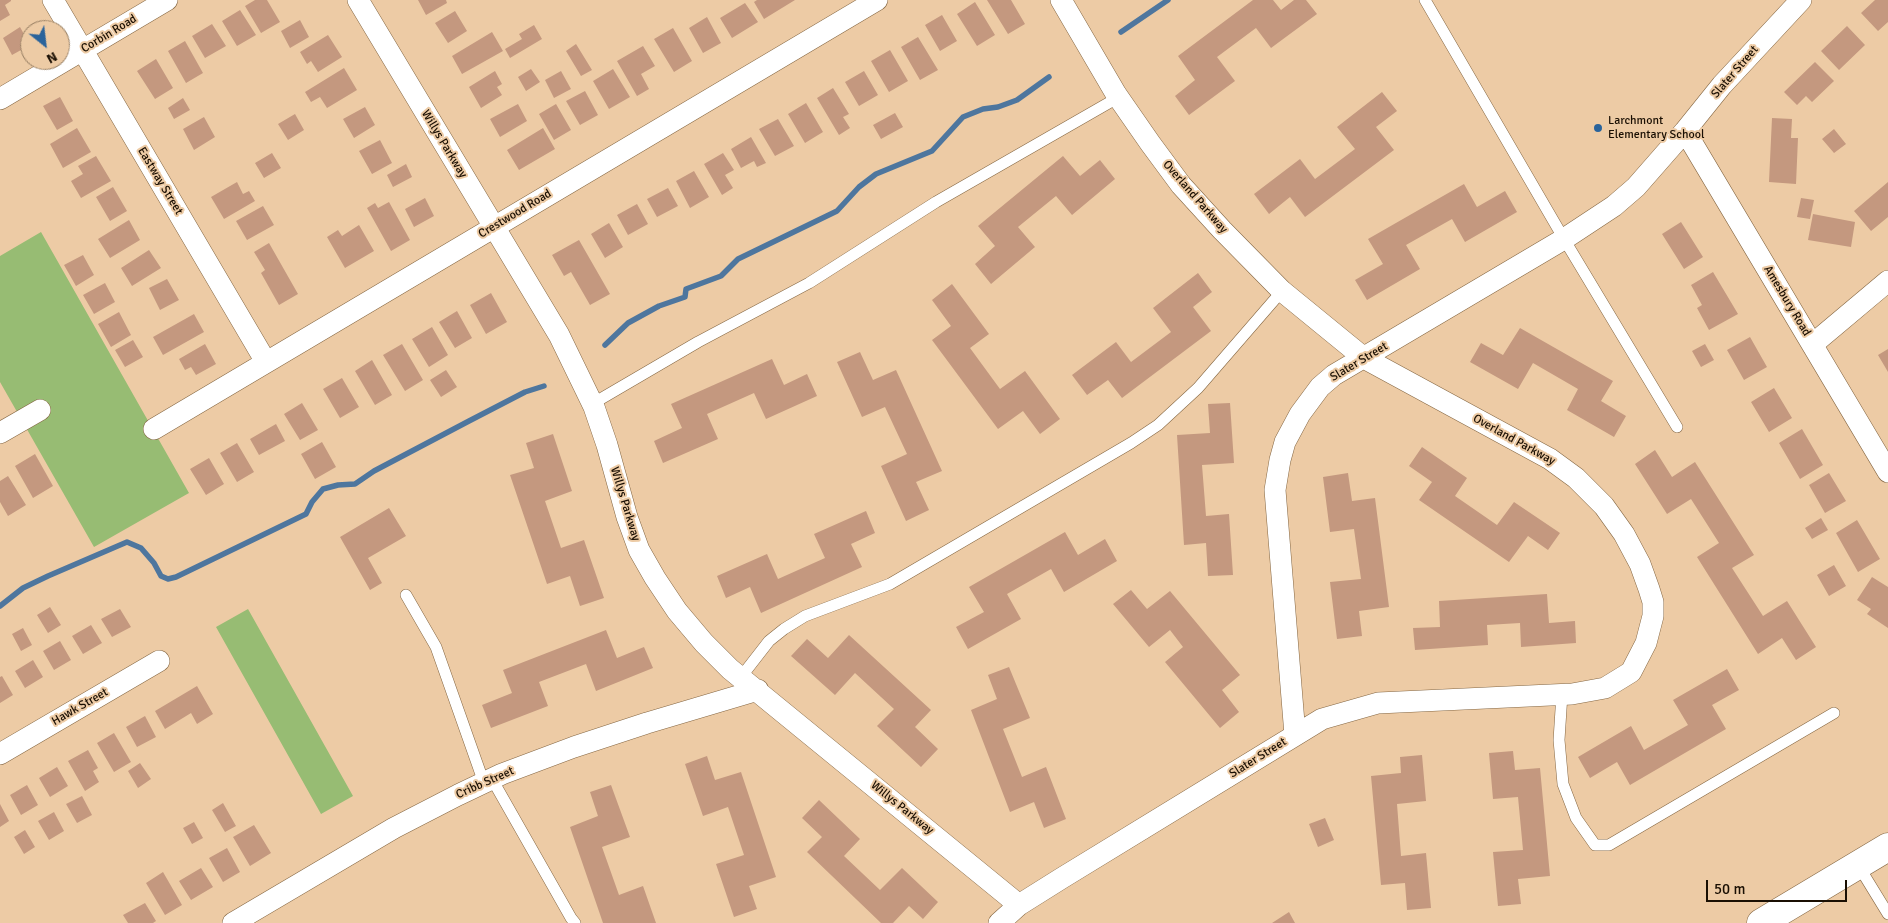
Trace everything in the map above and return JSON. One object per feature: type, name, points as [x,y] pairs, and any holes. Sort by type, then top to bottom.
[{"type":"main road","points":[[1761,923],[1858,865],[1887,851]]},
{"type":"street","name":"Eastway Street","points":[[53,0],[266,362]]},
{"type":"street","name":"Corbin Road","points":[[0,99],[167,0]]},
{"type":"street","name":"Willys Parkway","points":[[358,0],[559,335],[592,404],[607,445],[627,517],[639,550],[677,611],[704,643],[741,677],[1019,905]]},
{"type":"street","name":"Crestwood Road","points":[[154,429],[877,0]]},
{"type":"street","name":"Overland Parkway","points":[[1060,0],[1118,97],[1181,185],[1282,291],[1364,358],[1550,459],[1576,478],[1604,506],[1624,534],[1640,564],[1653,602],[1653,616],[1646,643],[1631,672],[1605,688],[1562,694],[1378,703],[1322,719],[1295,735]]},
{"type":"street","name":"Slater Street","points":[[999,923],[1019,905],[1295,735],[1276,490],[1280,460],[1285,442],[1300,414],[1320,387],[1334,375],[1564,239],[1614,206],[1636,187],[1722,85],[1801,0]]},
{"type":"street","name":"Amesbury Road","points":[[1685,131],[1888,472]]},
{"type":"street","points":[[1813,344],[1888,282]]},
{"type":"street","points":[[0,433],[40,410]]},
{"type":"street","name":"Hawk Street","points":[[0,754],[159,661]]},
{"type":"street","name":"Cribb Street","points":[[233,923],[394,828],[488,781],[574,747],[758,690]]},
{"type":"lane","points":[[1425,0],[1564,239],[1677,427]]},
{"type":"lane","points":[[592,404],[698,342],[810,283],[936,202],[1118,97]]},
{"type":"lane","points":[[741,677],[769,641],[784,628],[805,616],[890,584],[1131,443],[1158,425],[1198,388],[1282,291]]},
{"type":"lane","points":[[406,595],[436,647],[488,781],[575,923]]},
{"type":"lane","points":[[1562,694],[1559,740],[1563,784],[1576,818],[1595,845],[1609,845],[1834,713]]},
{"type":"lane","points":[[1858,865],[1888,914]]},
{"type":"green space","points":[[41,232],[189,493],[94,547],[0,382],[0,256]]},
{"type":"green space","points":[[248,609],[353,796],[321,814],[216,627]]},
{"type":"building","points":[[0,0],[11,1],[5,5],[10,15],[0,21]]},
{"type":"building","points":[[255,0],[267,0],[280,22],[261,33],[245,6]]},
{"type":"building","points":[[418,0],[446,0],[447,3],[426,15]]},
{"type":"building","points":[[757,0],[795,0],[764,19],[754,2]]},
{"type":"building","points":[[987,0],[1011,0],[1025,24],[1008,34]]},
{"type":"building","points":[[1253,0],[1273,0],[1281,10],[1294,0],[1306,0],[1317,14],[1271,48],[1256,28],[1217,57],[1235,81],[1189,115],[1175,96],[1195,80],[1178,56]]},
{"type":"building","points":[[1875,0],[1888,0],[1888,22],[1878,31],[1861,13]]},
{"type":"building","points":[[975,2],[995,35],[977,46],[957,14]]},
{"type":"building","points":[[745,3],[758,22],[732,38],[720,18]]},
{"type":"building","points":[[240,10],[256,35],[237,46],[222,21]]},
{"type":"building","points":[[455,11],[467,31],[448,43],[435,23]]},
{"type":"building","points":[[942,15],[957,41],[940,51],[925,25]]},
{"type":"building","points":[[707,17],[721,43],[703,53],[689,28]]},
{"type":"building","points":[[300,20],[309,37],[290,48],[281,31]]},
{"type":"building","points":[[212,24],[226,46],[205,58],[192,36]]},
{"type":"building","points":[[534,25],[542,39],[510,58],[505,49],[522,39],[519,34]]},
{"type":"building","points":[[1847,26],[1865,45],[1839,70],[1821,51]]},
{"type":"building","points":[[20,27],[20,51],[12,55],[3,38]]},
{"type":"building","points":[[673,28],[692,61],[674,72],[654,39]]},
{"type":"building","points":[[492,32],[503,51],[462,74],[452,56]]},
{"type":"building","points":[[328,35],[342,57],[318,72],[311,61],[307,64],[300,52]]},
{"type":"building","points":[[918,37],[938,70],[920,80],[901,47]]},
{"type":"building","points":[[185,41],[203,73],[186,83],[168,51]]},
{"type":"building","points":[[576,44],[592,70],[581,76],[566,51]]},
{"type":"building","points":[[643,46],[655,66],[641,74],[649,89],[637,96],[617,61]]},
{"type":"building","points":[[890,50],[908,81],[889,92],[871,61]]},
{"type":"building","points":[[156,59],[173,88],[155,99],[137,71]]},
{"type":"building","points":[[1815,62],[1834,81],[1812,102],[1806,96],[1797,105],[1784,92]]},
{"type":"building","points":[[344,68],[357,90],[327,108],[320,97],[311,102],[305,92]]},
{"type":"building","points":[[531,69],[540,82],[526,91],[518,77]]},
{"type":"building","points":[[613,69],[630,97],[609,109],[593,81]]},
{"type":"building","points":[[495,71],[502,84],[497,87],[502,95],[481,108],[469,87]]},
{"type":"building","points":[[561,71],[571,89],[554,98],[545,80]]},
{"type":"building","points":[[864,71],[878,95],[859,106],[845,82]]},
{"type":"building","points":[[833,88],[849,114],[843,117],[850,128],[839,135],[817,98]]},
{"type":"building","points":[[585,91],[598,115],[580,125],[566,101]]},
{"type":"building","points":[[1382,92],[1397,111],[1376,127],[1394,150],[1305,217],[1290,197],[1269,214],[1254,194],[1300,159],[1315,179],[1355,149],[1337,127]]},
{"type":"building","points":[[60,97],[73,121],[57,130],[43,106]]},
{"type":"building","points":[[183,98],[190,110],[174,119],[168,108]]},
{"type":"building","points":[[806,103],[823,132],[805,143],[788,114]]},
{"type":"building","points":[[518,104],[527,121],[500,137],[490,119]]},
{"type":"building","points":[[556,104],[571,130],[554,140],[539,114]]},
{"type":"building","points":[[365,107],[375,125],[354,138],[343,119]]},
{"type":"building","points":[[895,113],[903,127],[881,139],[873,125]]},
{"type":"building","points":[[295,114],[304,130],[288,140],[278,124]]},
{"type":"building","points":[[204,117],[215,137],[194,150],[183,129]]},
{"type":"building","points":[[1772,118],[1792,119],[1791,138],[1798,138],[1796,184],[1769,182]]},
{"type":"building","points":[[778,119],[794,146],[775,156],[759,129]]},
{"type":"building","points":[[77,128],[91,152],[63,168],[50,144]]},
{"type":"building","points":[[543,128],[555,149],[519,170],[507,150]]},
{"type":"building","points":[[1834,129],[1846,144],[1834,153],[1822,139]]},
{"type":"building","points":[[751,137],[766,163],[757,167],[754,161],[741,168],[731,149]]},
{"type":"building","points":[[380,140],[392,163],[372,174],[359,151]]},
{"type":"building","points":[[272,153],[281,168],[264,178],[255,163]]},
{"type":"building","points":[[723,153],[734,170],[725,175],[733,188],[722,195],[704,164]]},
{"type":"building","points":[[96,156],[111,181],[81,198],[71,181],[83,174],[78,166]]},
{"type":"building","points":[[1063,156],[1080,176],[1100,160],[1115,179],[1072,215],[1056,196],[1018,227],[1035,247],[991,284],[975,264],[995,246],[978,226]]},
{"type":"building","points":[[406,164],[412,177],[393,187],[387,175]]},
{"type":"building","points":[[694,171],[709,197],[690,208],[676,181]]},
{"type":"building","points":[[237,182],[243,194],[249,191],[255,201],[224,219],[211,197]]},
{"type":"building","points":[[1888,182],[1888,217],[1871,231],[1854,211]]},
{"type":"building","points":[[1464,184],[1477,207],[1505,191],[1517,212],[1465,242],[1452,219],[1406,245],[1420,269],[1367,300],[1355,280],[1383,264],[1368,239]]},
{"type":"building","points":[[113,187],[127,211],[110,221],[96,197]]},
{"type":"building","points":[[668,188],[678,206],[657,217],[647,199]]},
{"type":"building","points":[[425,198],[434,216],[414,227],[405,209]]},
{"type":"building","points":[[1801,198],[1814,200],[1810,219],[1797,217]]},
{"type":"building","points":[[389,202],[410,240],[391,251],[367,208],[375,203],[378,208]]},
{"type":"building","points":[[637,204],[648,224],[628,235],[617,215]]},
{"type":"building","points":[[263,206],[274,225],[247,240],[236,221]]},
{"type":"building","points":[[1813,214],[1855,222],[1851,247],[1808,240]]},
{"type":"building","points":[[129,220],[140,240],[110,258],[98,239]]},
{"type":"building","points":[[1681,222],[1703,257],[1684,269],[1662,234]]},
{"type":"building","points":[[609,223],[623,247],[605,258],[591,234]]},
{"type":"building","points":[[359,225],[374,251],[345,268],[327,237],[338,230],[342,236]]},
{"type":"building","points":[[579,240],[610,294],[590,305],[571,272],[564,276],[552,255]]},
{"type":"building","points":[[269,243],[298,294],[279,305],[261,273],[265,270],[254,252]]},
{"type":"building","points":[[149,250],[161,268],[132,286],[121,268]]},
{"type":"building","points":[[83,255],[94,275],[76,286],[64,265]]},
{"type":"building","points":[[1713,272],[1738,314],[1709,330],[1697,308],[1702,305],[1691,285]]},
{"type":"building","points":[[1198,273],[1212,292],[1193,307],[1211,331],[1122,398],[1108,380],[1087,395],[1072,375],[1116,342],[1131,362],[1171,332],[1153,308]]},
{"type":"building","points":[[167,279],[179,300],[160,310],[149,288]]},
{"type":"building","points":[[105,283],[115,302],[94,314],[83,295]]},
{"type":"building","points":[[952,284],[989,334],[970,348],[1000,389],[1025,371],[1060,419],[1040,434],[1023,411],[998,429],[932,340],[951,326],[932,300]]},
{"type":"building","points":[[491,293],[507,322],[486,334],[470,305]]},
{"type":"building","points":[[457,311],[472,338],[455,348],[439,322]]},
{"type":"building","points":[[119,312],[131,335],[111,347],[98,324]]},
{"type":"building","points":[[194,314],[204,332],[163,355],[153,337]]},
{"type":"building","points":[[432,327],[448,355],[429,367],[412,339]]},
{"type":"building","points":[[1520,328],[1613,381],[1601,401],[1626,416],[1614,437],[1567,410],[1578,389],[1533,363],[1518,389],[1470,362],[1481,343],[1503,355]]},
{"type":"building","points":[[1750,337],[1767,367],[1744,380],[1727,350]]},
{"type":"building","points":[[133,340],[143,357],[125,367],[115,350]]},
{"type":"building","points":[[205,344],[216,364],[196,375],[191,367],[185,370],[179,359]]},
{"type":"building","points":[[402,344],[423,380],[405,391],[383,355]]},
{"type":"building","points":[[1705,344],[1714,360],[1701,367],[1692,351]]},
{"type":"building","points":[[1888,349],[1888,372],[1878,355]]},
{"type":"building","points":[[860,352],[873,380],[896,370],[942,471],[916,482],[929,510],[906,521],[881,466],[907,454],[885,407],[862,417],[837,362]]},
{"type":"building","points":[[772,359],[784,385],[807,374],[817,396],[766,419],[754,393],[707,414],[718,439],[663,463],[654,441],[682,428],[671,404]]},
{"type":"building","points":[[372,360],[392,395],[375,405],[355,371]]},
{"type":"building","points":[[446,370],[457,387],[441,397],[430,380]]},
{"type":"building","points":[[342,378],[359,407],[340,418],[323,389]]},
{"type":"building","points":[[1774,388],[1792,418],[1769,432],[1751,402]]},
{"type":"building","points":[[302,403],[318,430],[300,440],[284,414]]},
{"type":"building","points":[[1230,403],[1234,463],[1202,465],[1206,516],[1229,514],[1233,575],[1208,576],[1206,543],[1184,545],[1177,435],[1210,433],[1208,404]]},
{"type":"building","points":[[276,424],[285,441],[259,455],[250,439]]},
{"type":"building","points":[[1802,429],[1823,465],[1800,479],[1779,443]]},
{"type":"building","points":[[553,434],[572,491],[545,501],[561,548],[584,540],[604,598],[580,606],[570,576],[547,584],[510,475],[534,468],[526,443]]},
{"type":"building","points":[[322,442],[336,467],[315,479],[301,454]]},
{"type":"building","points":[[237,443],[254,472],[237,482],[220,453]]},
{"type":"building","points":[[1422,447],[1467,478],[1455,496],[1497,525],[1514,502],[1560,533],[1548,550],[1528,536],[1509,562],[1419,500],[1432,482],[1409,466]]},
{"type":"building","points":[[1655,450],[1672,477],[1695,462],[1754,555],[1732,568],[1763,616],[1787,601],[1816,647],[1796,660],[1782,638],[1758,654],[1697,557],[1719,543],[1691,499],[1667,514],[1635,464]]},
{"type":"building","points":[[35,454],[53,486],[33,498],[15,466]]},
{"type":"building","points":[[209,458],[224,484],[206,495],[190,469]]},
{"type":"building","points":[[1348,473],[1352,501],[1375,498],[1389,607],[1359,611],[1362,636],[1337,639],[1330,582],[1361,579],[1354,529],[1330,532],[1323,477]]},
{"type":"building","points":[[1829,473],[1846,501],[1825,513],[1809,485]]},
{"type":"building","points":[[8,476],[26,505],[8,516],[0,502],[0,481]]},
{"type":"building","points":[[389,508],[406,536],[368,558],[382,583],[370,590],[340,537]]},
{"type":"building","points":[[866,511],[875,533],[851,544],[862,567],[761,613],[750,587],[726,598],[717,576],[767,554],[778,579],[825,558],[814,534]]},
{"type":"building","points":[[1821,518],[1828,530],[1812,539],[1805,528]]},
{"type":"building","points":[[1857,520],[1880,559],[1858,572],[1836,533]]},
{"type":"building","points":[[1065,532],[1078,555],[1105,539],[1117,561],[1064,592],[1051,569],[1007,594],[1021,619],[968,649],[956,627],[984,612],[969,587]]},
{"type":"building","points":[[1834,565],[1846,586],[1829,596],[1817,575]]},
{"type":"building","points":[[1872,577],[1888,587],[1888,628],[1867,614],[1871,609],[1857,600]]},
{"type":"building","points":[[1131,590],[1147,609],[1170,591],[1240,675],[1222,690],[1239,712],[1220,728],[1165,662],[1183,647],[1170,630],[1149,647],[1113,604]]},
{"type":"building","points":[[1547,594],[1549,623],[1575,621],[1576,643],[1521,647],[1520,623],[1487,625],[1488,645],[1415,650],[1413,628],[1440,627],[1439,601]]},
{"type":"building","points":[[50,607],[61,625],[48,633],[37,615]]},
{"type":"building","points":[[120,609],[131,627],[112,637],[101,619]]},
{"type":"building","points":[[91,625],[102,643],[83,654],[72,636]]},
{"type":"building","points":[[23,628],[32,645],[21,651],[12,634]]},
{"type":"building","points":[[606,630],[617,658],[644,647],[653,668],[596,691],[586,664],[539,682],[548,706],[491,728],[482,705],[512,693],[503,670]]},
{"type":"building","points":[[849,635],[931,710],[915,727],[938,749],[921,767],[877,726],[894,709],[855,673],[835,695],[791,656],[807,639],[828,658]]},
{"type":"building","points":[[60,641],[71,660],[54,670],[43,651]]},
{"type":"building","points":[[33,660],[43,677],[25,688],[15,671]]},
{"type":"building","points":[[1009,667],[1030,718],[1003,729],[1022,777],[1046,767],[1066,819],[1044,828],[1034,802],[1010,812],[971,710],[997,699],[988,675]]},
{"type":"building","points":[[1727,669],[1739,690],[1712,705],[1726,729],[1630,785],[1617,762],[1590,778],[1578,757],[1631,726],[1644,750],[1688,725],[1673,700]]},
{"type":"building","points":[[2,676],[13,695],[0,703],[0,677]]},
{"type":"building","points":[[197,686],[213,714],[197,724],[191,713],[165,729],[155,711]]},
{"type":"building","points":[[145,716],[156,737],[137,747],[126,727]]},
{"type":"building","points":[[114,733],[131,762],[114,772],[97,743]]},
{"type":"building","points":[[88,750],[98,768],[93,771],[99,782],[85,791],[68,761]]},
{"type":"building","points":[[1513,751],[1515,770],[1540,768],[1550,876],[1518,879],[1521,904],[1498,906],[1493,852],[1523,850],[1518,797],[1493,799],[1489,753]]},
{"type":"building","points":[[1422,755],[1426,801],[1397,804],[1401,856],[1426,853],[1431,908],[1407,910],[1405,883],[1381,885],[1371,776],[1401,773],[1400,757]]},
{"type":"building","points":[[707,756],[715,780],[741,772],[776,877],[749,886],[757,909],[734,917],[716,864],[744,855],[728,807],[703,816],[685,764]]},
{"type":"building","points":[[140,763],[151,779],[138,788],[128,771]]},
{"type":"building","points":[[57,767],[68,786],[50,797],[39,778]]},
{"type":"building","points":[[27,785],[38,805],[21,815],[10,795]]},
{"type":"building","points":[[611,785],[630,837],[602,847],[619,895],[643,886],[656,923],[603,923],[570,827],[598,816],[590,792]]},
{"type":"building","points":[[82,796],[92,815],[77,823],[66,804]]},
{"type":"building","points":[[819,800],[860,839],[844,856],[880,890],[902,868],[938,902],[923,919],[909,906],[893,923],[881,923],[807,852],[822,837],[802,818]]},
{"type":"building","points":[[223,803],[236,826],[225,832],[212,810]]},
{"type":"building","points":[[0,804],[9,821],[0,827]]},
{"type":"building","points":[[54,812],[64,831],[49,840],[38,821]]},
{"type":"building","points":[[1325,818],[1334,840],[1318,847],[1309,824]]},
{"type":"building","points":[[194,822],[203,838],[192,844],[183,828]]},
{"type":"building","points":[[254,825],[271,853],[250,866],[233,837]]},
{"type":"building","points":[[25,830],[35,847],[24,854],[14,837]]},
{"type":"building","points":[[227,848],[240,872],[223,882],[209,858]]},
{"type":"building","points":[[201,868],[213,887],[191,900],[179,881]]},
{"type":"building","points":[[163,872],[182,905],[165,915],[146,883]]},
{"type":"building","points":[[145,903],[156,921],[153,923],[128,923],[123,915]]},
{"type":"building","points":[[1289,912],[1295,923],[1272,923]]},
{"type":"waterway","points":[[1121,32],[1168,0]]},
{"type":"waterway","points":[[605,345],[628,323],[659,306],[685,297],[686,289],[721,276],[738,259],[837,211],[859,187],[876,174],[932,151],[963,117],[983,109],[998,107],[1017,100],[1049,77]]},
{"type":"waterway","points":[[0,606],[23,588],[127,542],[141,548],[154,563],[161,576],[168,579],[176,577],[306,514],[312,502],[323,489],[338,485],[355,484],[374,471],[469,421],[525,392],[544,386]]},
{"type":"place","name":"Larchmont Elementary School","points":[[1598,128]]}]
